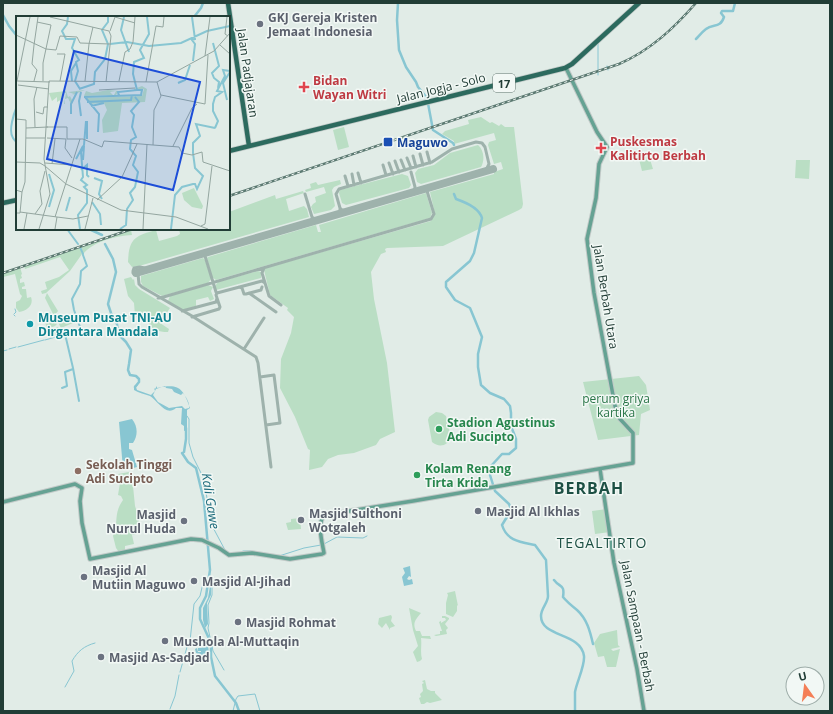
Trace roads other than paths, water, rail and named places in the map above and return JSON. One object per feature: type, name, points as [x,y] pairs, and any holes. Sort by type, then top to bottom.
[{"type":"highway","name":"Jalan Padjajaran","points":[[229,3],[242,82],[249,143]]},
{"type":"highway","name":"Jalan Padjajaran","points":[[229,3],[236,60],[247,127]]},
{"type":"highway","name":"Jalan Jogja - Solo","points":[[249,143],[566,68],[637,3]]},
{"type":"highway","name":"Jalan Jogja - Solo","points":[[429,101],[566,66],[604,34]]},
{"type":"highway","name":"Jalan Jogja - Solo","points":[[249,143],[256,143],[424,102]]},
{"type":"highway","name":"17","points":[[230,150],[249,143]]},
{"type":"highway","points":[[3,204],[16,200]]},
{"type":"main road","name":"Jalan Berbah Utara","points":[[566,68],[597,132],[607,147],[599,164],[588,243],[594,293],[615,406],[620,419],[633,434],[633,463],[602,469]]},
{"type":"main road","name":"Jalan Sampaan - Berbah","points":[[602,469],[601,474],[615,564],[637,668],[644,711]]},
{"type":"main road","points":[[3,502],[75,484],[81,487],[80,501],[82,523],[90,560],[196,539],[202,540],[222,549],[229,555],[252,552],[290,559],[323,554],[321,523],[324,515],[602,469]]},
{"type":"main road","points":[[535,476],[538,480]]},
{"type":"water","points":[[137,384],[137,390],[151,395],[155,391],[153,395],[158,402],[169,408],[182,406],[185,409],[189,408],[189,406],[190,408],[187,410],[187,430],[184,431],[184,426],[181,424],[182,408],[176,408],[169,411],[150,396],[134,390],[134,386]]},
{"type":"water","points":[[170,386],[179,389],[183,393],[181,395],[174,392],[172,389],[165,387]]},
{"type":"water","points":[[132,419],[136,428],[136,434],[133,443],[129,443],[129,449],[132,450],[137,467],[123,469],[119,422]]},
{"type":"water","points":[[410,566],[411,577],[409,576],[407,579],[412,579],[413,584],[404,586],[402,577],[405,573],[403,568]]},
{"type":"water","points":[[210,586],[211,595],[207,603],[208,624],[205,628],[203,608],[208,598]]},
{"type":"water","points":[[205,639],[208,642],[209,656],[196,657],[199,656],[196,654],[198,653],[196,653],[195,649],[197,648],[198,652],[201,652],[198,651],[198,648],[206,647]]},
{"type":"waterway","points":[[195,16],[203,3]]},
{"type":"waterway","points":[[398,3],[397,20],[399,50],[406,67],[418,87],[427,98],[433,130],[454,145]]},
{"type":"waterway","points":[[696,39],[703,31],[720,23],[724,17],[721,13],[722,11],[733,11],[735,3]]},
{"type":"waterway","points":[[3,15],[16,35]]},
{"type":"waterway","points":[[598,43],[598,70]]},
{"type":"waterway","points":[[16,108],[11,131],[16,142]]},
{"type":"waterway","points":[[454,194],[456,199],[475,208],[482,218],[474,253],[470,261],[446,282],[446,287],[455,300],[470,308],[482,337],[478,354],[478,367],[481,385],[490,393],[504,399],[510,406],[511,426],[516,439],[516,448],[509,454],[502,454],[491,466],[490,475],[495,491],[509,504],[511,509],[502,525],[504,530],[511,538],[515,540],[535,545],[546,560],[548,596],[541,613],[543,623],[547,628],[576,643],[581,648],[584,656],[582,669],[575,692],[575,711]]},
{"type":"waterway","points":[[68,230],[78,244]]},
{"type":"waterway","name":"Kali Gawe","points":[[91,230],[102,235]]},
{"type":"waterway","name":"Kali Gawe","points":[[105,244],[113,259],[116,272],[108,304],[117,324],[118,334],[131,350],[128,370],[130,375],[136,376],[139,379],[139,382],[135,387]]},
{"type":"waterway","points":[[80,247],[83,254]]},
{"type":"waterway","points":[[79,401],[65,334],[77,331],[80,327],[72,299],[80,284],[81,271],[87,266],[83,255]]},
{"type":"waterway","points":[[14,314],[16,312],[15,309]]},
{"type":"waterway","points":[[45,340],[63,335]]},
{"type":"waterway","points":[[18,347],[44,340]]},
{"type":"waterway","points":[[9,349],[16,347]]},
{"type":"waterway","points":[[3,351],[7,350]]},
{"type":"waterway","points":[[62,388],[67,386],[65,372],[73,369]]},
{"type":"waterway","name":"Kali Gawe","points":[[187,416],[189,419],[189,443],[193,457],[203,477],[209,520],[225,550]]},
{"type":"waterway","name":"Kali Gawe","points":[[186,428],[184,452],[182,453],[188,462],[196,468],[204,501],[210,570],[206,596],[200,608],[200,619],[211,643],[211,657],[215,676],[236,703],[239,711]]},
{"type":"waterway","points":[[324,544],[337,537],[363,538],[367,536]]},
{"type":"waterway","points":[[279,556],[304,548],[321,545]]},
{"type":"waterway","points":[[243,551],[251,551]]},
{"type":"waterway","points":[[254,552],[270,554]]},
{"type":"waterway","name":"Kali Gawe","points":[[180,672],[190,641],[194,604],[200,596],[204,579],[210,579],[212,582],[212,595],[208,605],[208,628],[213,651],[224,670]]},
{"type":"waterway","points":[[554,580],[563,588],[563,597],[586,621],[593,644]]},
{"type":"waterway","points":[[65,687],[74,671],[72,661],[74,657],[84,647],[95,643]]},
{"type":"waterway","points":[[170,709],[175,696],[179,675]]},
{"type":"waterway","points":[[233,711],[238,696],[255,694],[260,711]]},
{"type":"railway","points":[[230,196],[619,64],[641,52],[661,38],[696,3]]},
{"type":"railway","points":[[3,273],[129,230]]},
{"type":"place","name":"GKJ Gereja Kristen Jemaat Indonesia","points":[[260,24]]},
{"type":"place","name":"Bidan Wayan Witri","points":[[304,87]]},
{"type":"place","name":"Maguwo","points":[[388,142]]},
{"type":"place","name":"Puskesmas Kalitirto Berbah","points":[[601,148]]},
{"type":"place","name":"Museum Pusat TNI-AU Dirgantara Mandala","points":[[30,324]]},
{"type":"place","name":"Stadion Agustinus Adi Sucipto","points":[[439,429]]},
{"type":"place","name":"Sekolah Tinggi Adi Sucipto","points":[[78,471]]},
{"type":"place","name":"Kolam Renang Tirta Krida","points":[[417,475]]},
{"type":"place","name":"Masjid Al Ikhlas","points":[[478,511]]},
{"type":"place","name":"Masjid Sulthoni Wotgaleh","points":[[301,520]]},
{"type":"place","name":"Masjid Nurul Huda","points":[[184,521]]},
{"type":"place","name":"Masjid Al Mutiin Maguwo","points":[[84,577]]},
{"type":"place","name":"Masjid Al-Jihad","points":[[194,581]]},
{"type":"place","name":"Masjid Rohmat","points":[[238,622]]},
{"type":"place","name":"Mushola Al-Muttaqin","points":[[165,641]]},
{"type":"place","name":"Masjid As-Sadjad","points":[[101,657]]},
{"type":"district","name":"BERBAH","points":[[589,488]]},
{"type":"district","name":"TEGALTIRTO","points":[[602,542]]},
{"type":"park label","name":"perum griya kartika","points":[[616,405]]}]
